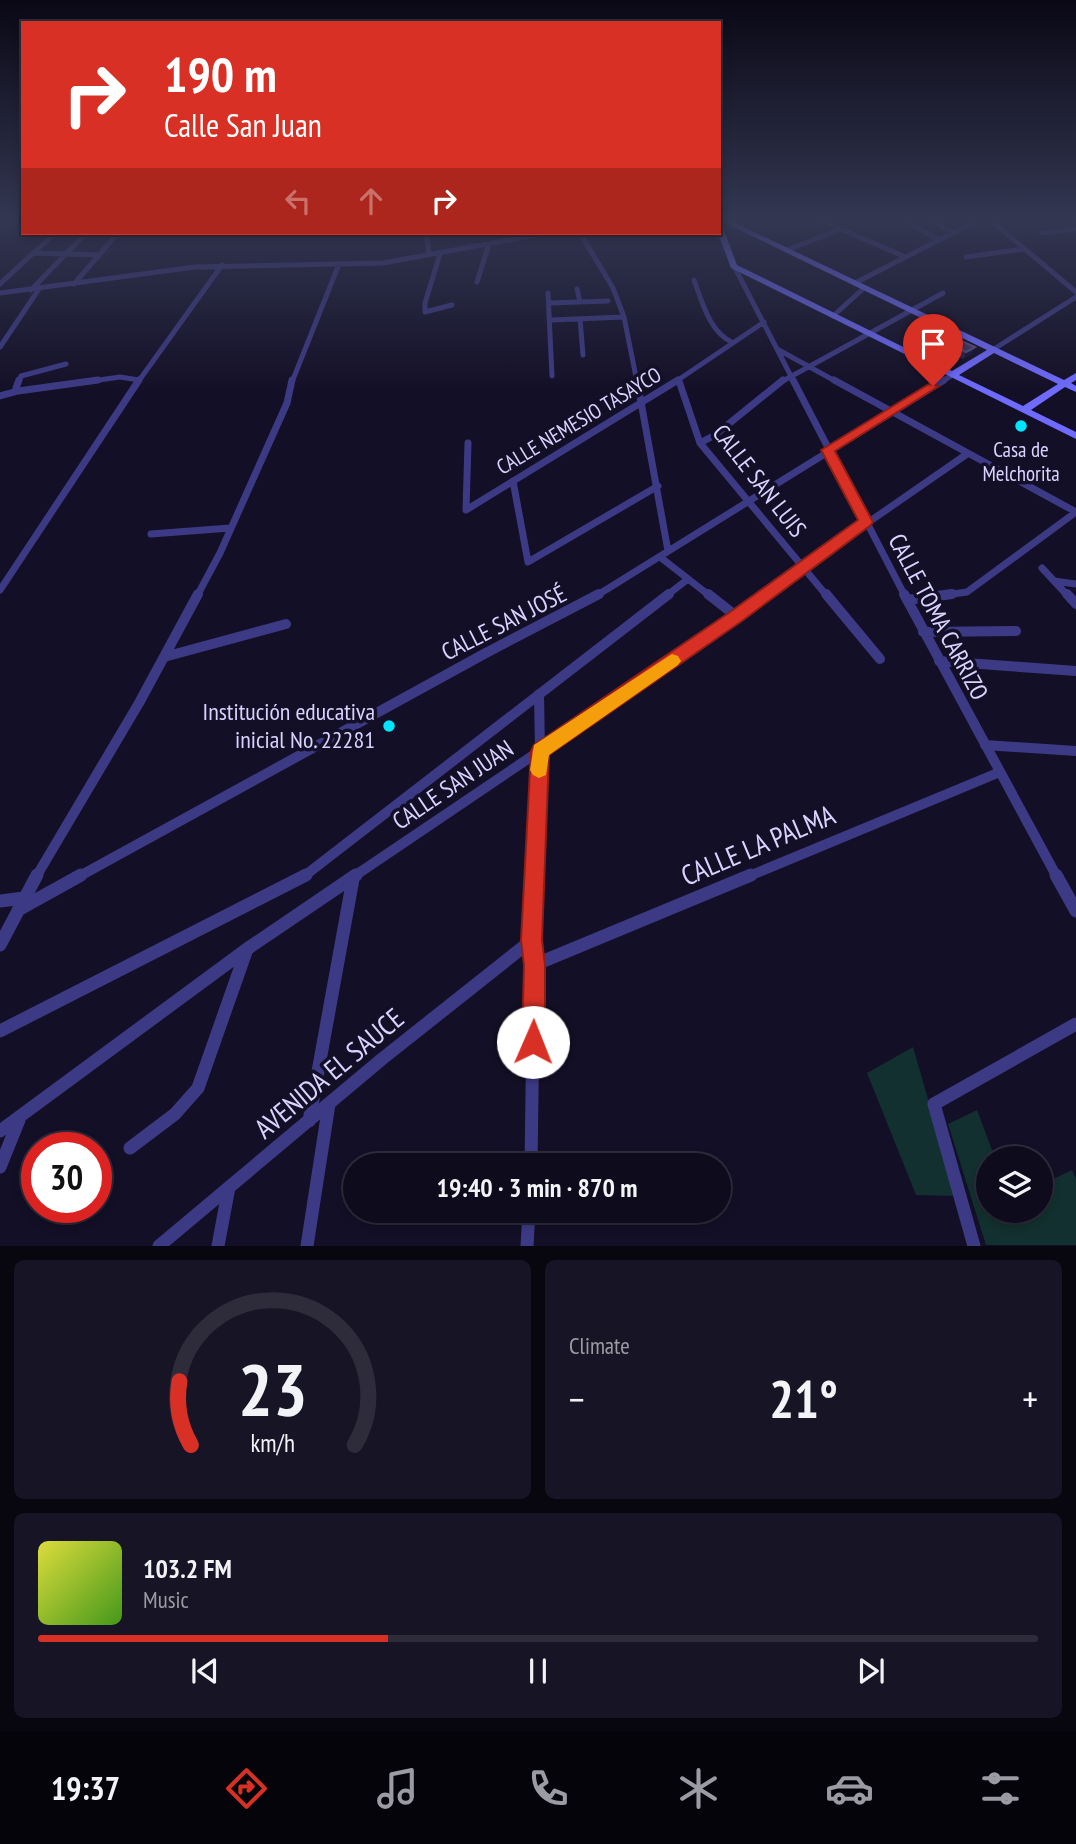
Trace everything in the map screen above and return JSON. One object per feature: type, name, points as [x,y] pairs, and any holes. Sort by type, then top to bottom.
[{"type":"main road","points":[[754,276],[1024,410]]},
{"type":"main road","points":[[841,276],[1076,389]]},
{"type":"main road","points":[[1065,384],[1076,376]]},
{"type":"street","points":[[31,290],[44,276]]},
{"type":"street","points":[[74,284],[81,276]]},
{"type":"street","points":[[0,293],[119,276]]},
{"type":"street","points":[[0,590],[139,380],[214,276]]},
{"type":"street","points":[[0,945],[164,657],[220,552],[287,403],[293,376],[335,276]]},
{"type":"street","points":[[433,276],[425,312],[452,304]]},
{"type":"street","points":[[477,282],[479,276]]},
{"type":"street","points":[[606,276],[624,317],[658,486],[664,554],[688,579],[736,616]]},
{"type":"street","name":"CALLE TOMA CARRIZO","points":[[739,276],[923,632],[1076,911]]},
{"type":"street","points":[[855,283],[867,276]]},
{"type":"street","points":[[994,349],[1076,295],[1055,276]]},
{"type":"street","points":[[694,280],[714,328],[721,338],[733,343]]},
{"type":"street","points":[[833,316],[864,288]]},
{"type":"street","points":[[0,347],[39,289]]},
{"type":"street","points":[[577,289],[580,302]]},
{"type":"street","points":[[548,293],[552,376]]},
{"type":"street","points":[[700,443],[715,435],[789,375],[943,293]]},
{"type":"street","points":[[549,303],[608,301]]},
{"type":"street","points":[[551,320],[624,317]]},
{"type":"street","points":[[580,318],[583,355]]},
{"type":"street","name":"CALLE NEMESIO TASAYCO","points":[[468,443],[465,508],[469,509],[679,381],[764,322]]},
{"type":"street","points":[[778,349],[1076,512],[967,592],[907,600]]},
{"type":"street","name":"CALLE SAN JOSÉ","points":[[21,904],[484,654],[583,604],[994,349]]},
{"type":"street","points":[[18,391],[15,384],[21,376],[65,365]]},
{"type":"street","points":[[0,396],[18,391],[121,377],[139,380]]},
{"type":"street","name":"CALLE SAN LUIS","points":[[679,381],[700,443],[880,659]]},
{"type":"street","points":[[1024,410],[1065,384]]},
{"type":"street","points":[[1024,410],[1076,436]]},
{"type":"street","name":"CALLE SAN JUAN","points":[[0,1131],[247,949],[540,751],[736,616],[802,566],[967,454]]},
{"type":"street","points":[[513,481],[527,562],[658,486]]},
{"type":"street","points":[[151,534],[230,528]]},
{"type":"street","points":[[1042,568],[1076,604]]},
{"type":"street","points":[[0,1031],[306,876],[688,579]]},
{"type":"street","points":[[1054,581],[1076,584]]},
{"type":"street","points":[[164,657],[286,624]]},
{"type":"street","points":[[923,632],[1016,631]]},
{"type":"street","points":[[939,662],[1076,671]]},
{"type":"street","points":[[531,1153],[532,940],[540,751],[539,694]]},
{"type":"street","points":[[985,745],[1076,751]]},
{"type":"street","name":"CALLE LA PALMA","points":[[534,965],[1000,772]]},
{"type":"street","points":[[309,1121],[353,878]]},
{"type":"street","points":[[0,901],[21,904]]},
{"type":"street","name":"AVENIDA EL SAUCE","points":[[159,1245],[532,940]]},
{"type":"street","points":[[130,1148],[162,1126],[187,1104],[198,1088],[247,949]]},
{"type":"street","points":[[974,1245],[934,1104],[1076,1024]]},
{"type":"street","points":[[307,1245],[329,1104]]},
{"type":"street","points":[[0,1167],[19,1119]]},
{"type":"street","points":[[218,1245],[229,1187]]},
{"type":"street","points":[[527,1245],[528,1223]]},
{"type":"green space","points":[[913,1047],[956,1196],[916,1195],[867,1073]]},
{"type":"green space","points":[[977,1110],[990,1146],[976,1146],[976,1213],[948,1124]]},
{"type":"green space","points":[[1072,1170],[1076,1179],[1076,1245],[986,1245],[979,1223],[1053,1223],[1053,1179]]},
{"type":"building","points":[[942,336],[951,336],[975,347],[966,352],[942,340]]},
{"type":"slow traffic","points":[[539,770],[540,751],[672,661]]},
{"type":"place","name":"Casa de Melchorita","points":[[1021,426]]},
{"type":"place","name":"Institución educativa inicial No. 22281","points":[[389,726]]},
{"type":"route","points":[[533,1042],[532,940],[540,751],[736,616],[866,522],[828,450],[933,386]]}]
